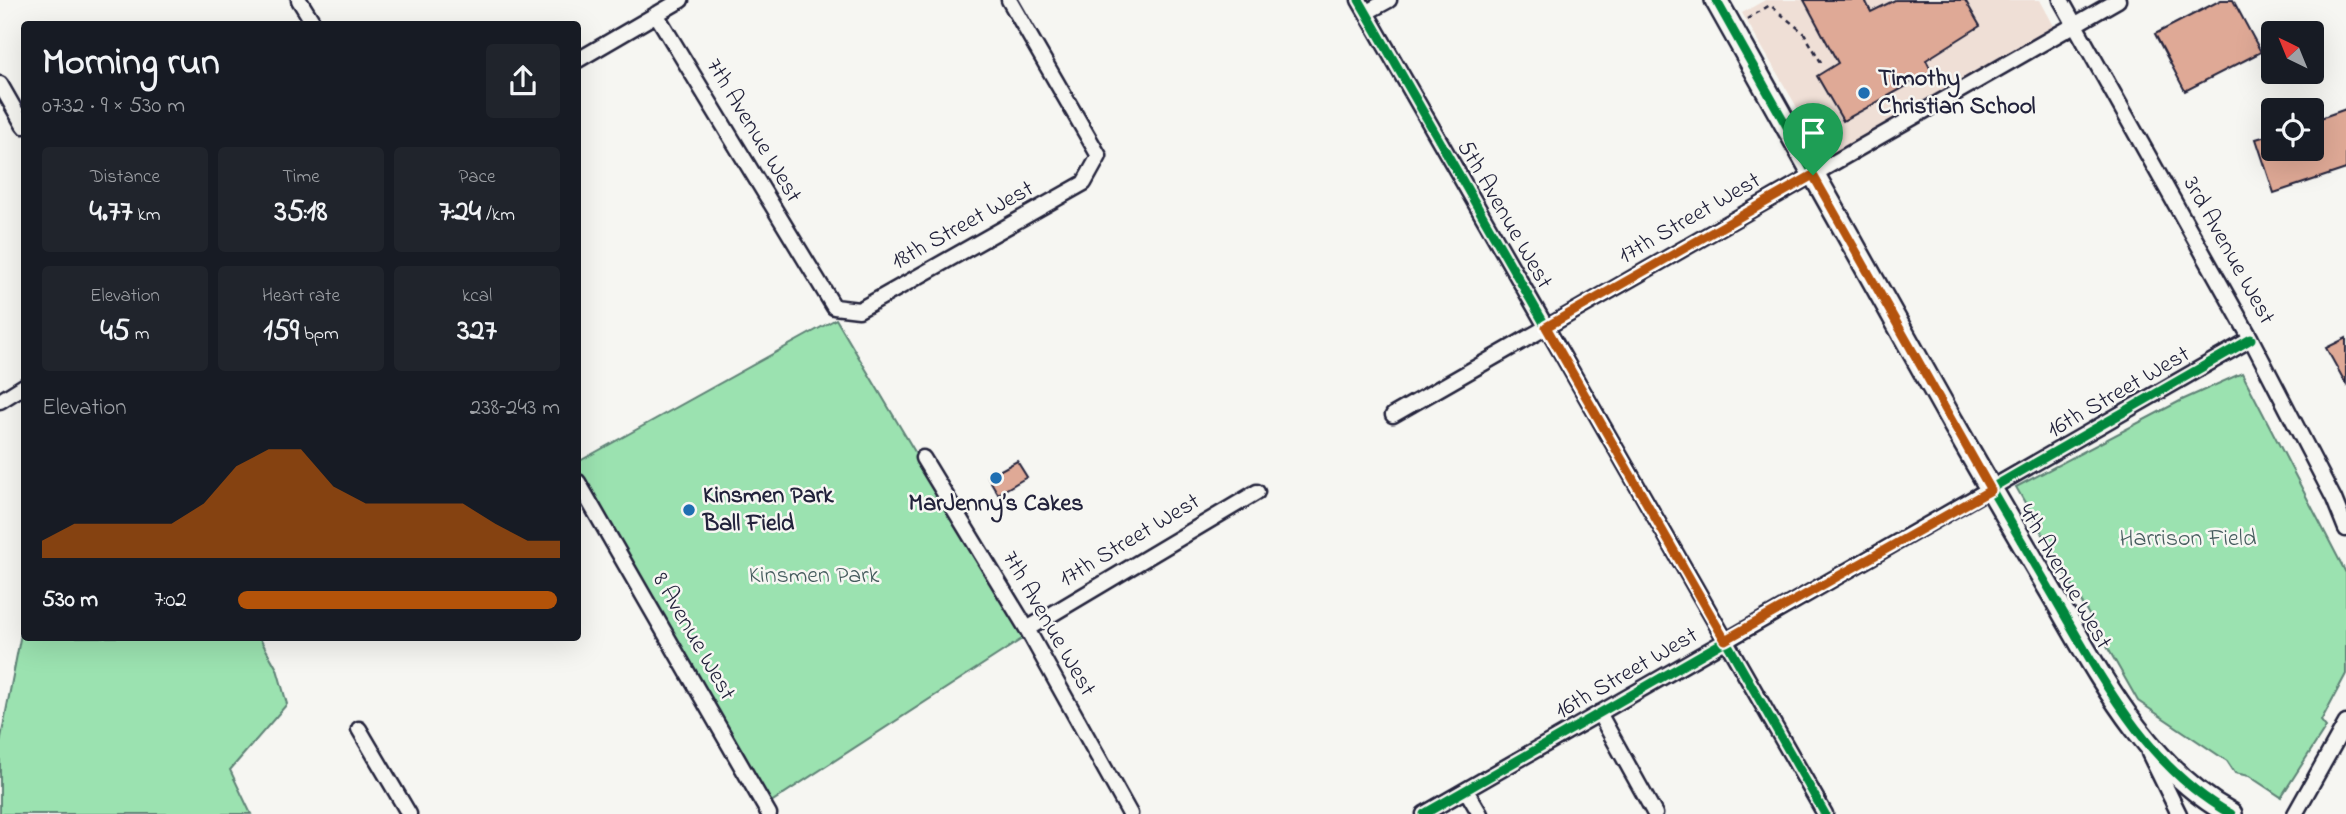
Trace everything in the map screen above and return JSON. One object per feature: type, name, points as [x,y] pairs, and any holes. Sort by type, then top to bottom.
[{"type":"street","points":[[299,0],[312,21]]},
{"type":"street","points":[[581,58],[681,0]]},
{"type":"street","name":"18th Street West","points":[[834,307],[859,310],[1084,183],[1099,156],[1009,0]]},
{"type":"street","points":[[1363,6],[1389,0]]},
{"type":"street","name":"4th Avenue West","points":[[1716,0],[1991,490],[2097,672],[2139,733],[2171,769],[2197,793],[2231,814]]},
{"type":"street","name":"3rd Avenue West","points":[[2061,0],[2251,339],[2334,499],[2346,529]]},
{"type":"street","name":"17th Street West","points":[[1393,415],[2118,0]]},
{"type":"street","name":"5th Avenue West","points":[[1363,6],[1825,814]]},
{"type":"street","name":"7th Avenue West","points":[[656,14],[834,307]]},
{"type":"street","points":[[0,84],[21,121]]},
{"type":"street","name":"16th Street West","points":[[1424,814],[2251,339]]},
{"type":"street","points":[[0,401],[21,388]]},
{"type":"street","name":"7th Avenue West","points":[[923,458],[1027,629],[1130,814]]},
{"type":"street","name":"8 Avenue West","points":[[581,487],[769,814]]},
{"type":"street","name":"17th Street West","points":[[1027,629],[1257,492]]},
{"type":"street","points":[[1599,713],[1655,814]]},
{"type":"street","points":[[2295,814],[2346,723]]},
{"type":"street","points":[[359,729],[409,814]]},
{"type":"street","name":"4th Avenue West","points":[[2139,733],[2179,814]]},
{"type":"street","points":[[1466,790],[1480,814]]},
{"type":"path","points":[[1732,28],[1770,5],[1804,33],[1822,64]]},
{"type":"shaded area","name":"Timothy Christian School","points":[[1765,0],[2040,0],[2055,28],[1826,157],[1742,13]]},
{"type":"green space","name":"Kinsmen Park","points":[[836,319],[1025,637],[771,802],[581,477],[581,460]]},
{"type":"green space","name":"Harrison Field","points":[[2242,373],[2346,573],[2346,674],[2321,721],[2326,727],[2281,797],[2249,776],[2235,773],[2227,761],[2138,701],[2016,487],[2182,400]]},
{"type":"green space","points":[[21,634],[21,641],[261,641],[277,669],[287,704],[230,770],[251,814],[0,814],[0,743]]},
{"type":"building","points":[[1804,0],[1865,0],[1871,12],[1895,0],[1965,0],[1980,26],[1926,60],[1932,72],[1843,121],[1817,76],[1838,63]]},
{"type":"building","points":[[2221,0],[2233,0],[2261,52],[2185,91],[2155,34]]},
{"type":"building","points":[[2346,109],[2346,169],[2274,193],[2263,161],[2324,161],[2324,117]]},
{"type":"building","points":[[2261,138],[2261,154],[2256,139]]},
{"type":"building","points":[[2346,338],[2346,384],[2326,348]]},
{"type":"building","points":[[1017,461],[1027,477],[998,494],[988,477]]},
{"type":"cycle path","points":[[1359,0],[1825,814]]},
{"type":"cycle path","points":[[1716,0],[1952,421],[2089,657],[2128,717],[2150,745],[2174,771],[2201,794],[2231,814]]},
{"type":"cycle path","points":[[1424,814],[2251,339]]},
{"type":"place","name":"Timothy Christian School","points":[[1864,93]]},
{"type":"place","name":"MarJenny’s Cakes","points":[[996,478]]},
{"type":"place","name":"Kinsmen Park Ball Field","points":[[689,510]]},
{"type":"route","points":[[1813,175],[1991,490],[1725,640],[1546,327],[1813,175]]}]
